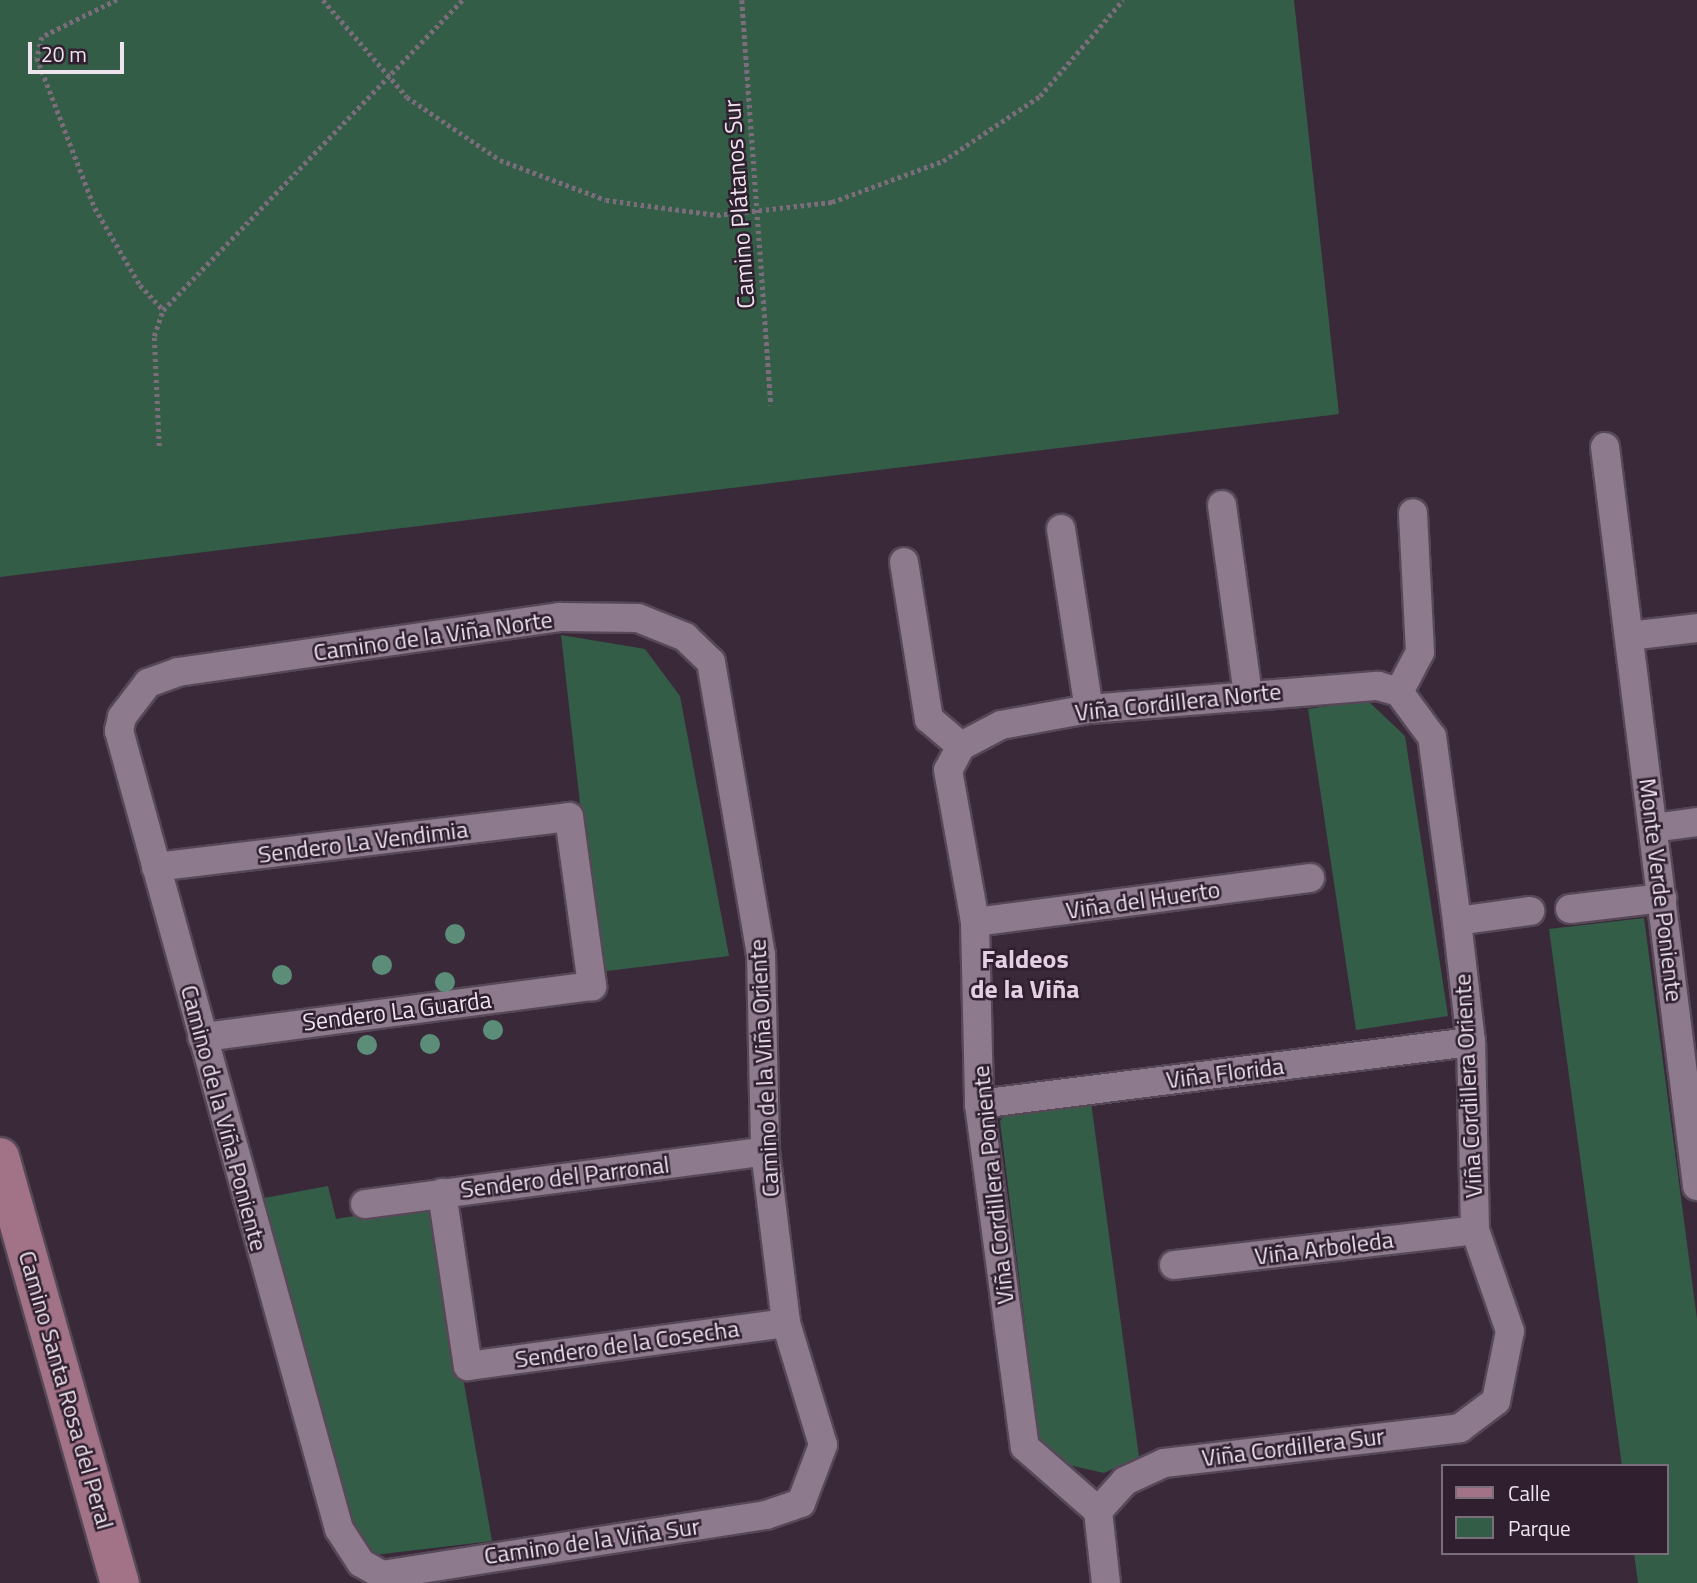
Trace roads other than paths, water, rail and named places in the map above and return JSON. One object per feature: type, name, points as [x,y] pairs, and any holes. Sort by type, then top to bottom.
[{"type":"street","name":"Monte Verde Poniente","points":[[1605,447],[1662,898],[1686,1003],[1697,1186]]},
{"type":"street","points":[[1222,505],[1248,694]]},
{"type":"street","points":[[1399,692],[1420,652],[1413,513]]},
{"type":"street","points":[[1060,529],[1089,709]]},
{"type":"street","points":[[904,562],[929,719],[961,746]]},
{"type":"street","name":"Camino de la Viña Norte","points":[[178,672],[559,617],[638,618],[685,638]]},
{"type":"street","points":[[1629,636],[1697,628]]},
{"type":"street","name":"Camino de la Viña Oriente","points":[[685,638],[711,662],[761,954],[765,1151],[786,1323],[823,1445],[801,1503]]},
{"type":"street","name":"Camino de la Viña Poniente","points":[[178,672],[135,694],[119,731],[339,1529],[361,1563],[383,1579]]},
{"type":"street","name":"Viña Cordillera Norte","points":[[961,746],[1001,725],[1089,709],[1378,685],[1399,692]]},
{"type":"street","name":"Viña Cordillera Oriente","points":[[1399,692],[1432,737],[1471,1042],[1475,1230],[1510,1331],[1496,1401]]},
{"type":"street","name":"Viña Cordillera Poniente","points":[[961,746],[948,770],[975,922],[979,1104],[1025,1447],[1098,1511]]},
{"type":"street","name":"Sendero La Vendimia","points":[[156,867],[569,817],[593,986]]},
{"type":"street","points":[[1653,828],[1697,822]]},
{"type":"street","name":"Viña del Huerto","points":[[975,922],[1310,878]]},
{"type":"street","points":[[1570,909],[1662,898]]},
{"type":"street","points":[[1457,921],[1530,911]]},
{"type":"street","name":"Sendero La Guarda","points":[[202,1037],[593,986]]},
{"type":"street","name":"Viña Florida","points":[[979,1104],[1471,1042]]},
{"type":"street","name":"Sendero del Parronal","points":[[365,1204],[765,1151]]},
{"type":"street","name":"Camino Santa Rosa del Peral","points":[[0,1157],[120,1583]]},
{"type":"street","name":"Sendero de la Cosecha","points":[[442,1193],[468,1366],[786,1323]]},
{"type":"street","name":"Viña Arboleda","points":[[1174,1265],[1475,1230]]},
{"type":"street","name":"Viña Cordillera Sur","points":[[1098,1511],[1125,1480],[1164,1462],[1460,1428],[1496,1401]]},
{"type":"street","name":"Camino de la Viña Sur","points":[[383,1579],[433,1575],[766,1515],[801,1503]]},
{"type":"street","points":[[1098,1511],[1106,1583]]},
{"type":"district","name":"Faldeos de la Viña","points":[[1025,974]]}]
